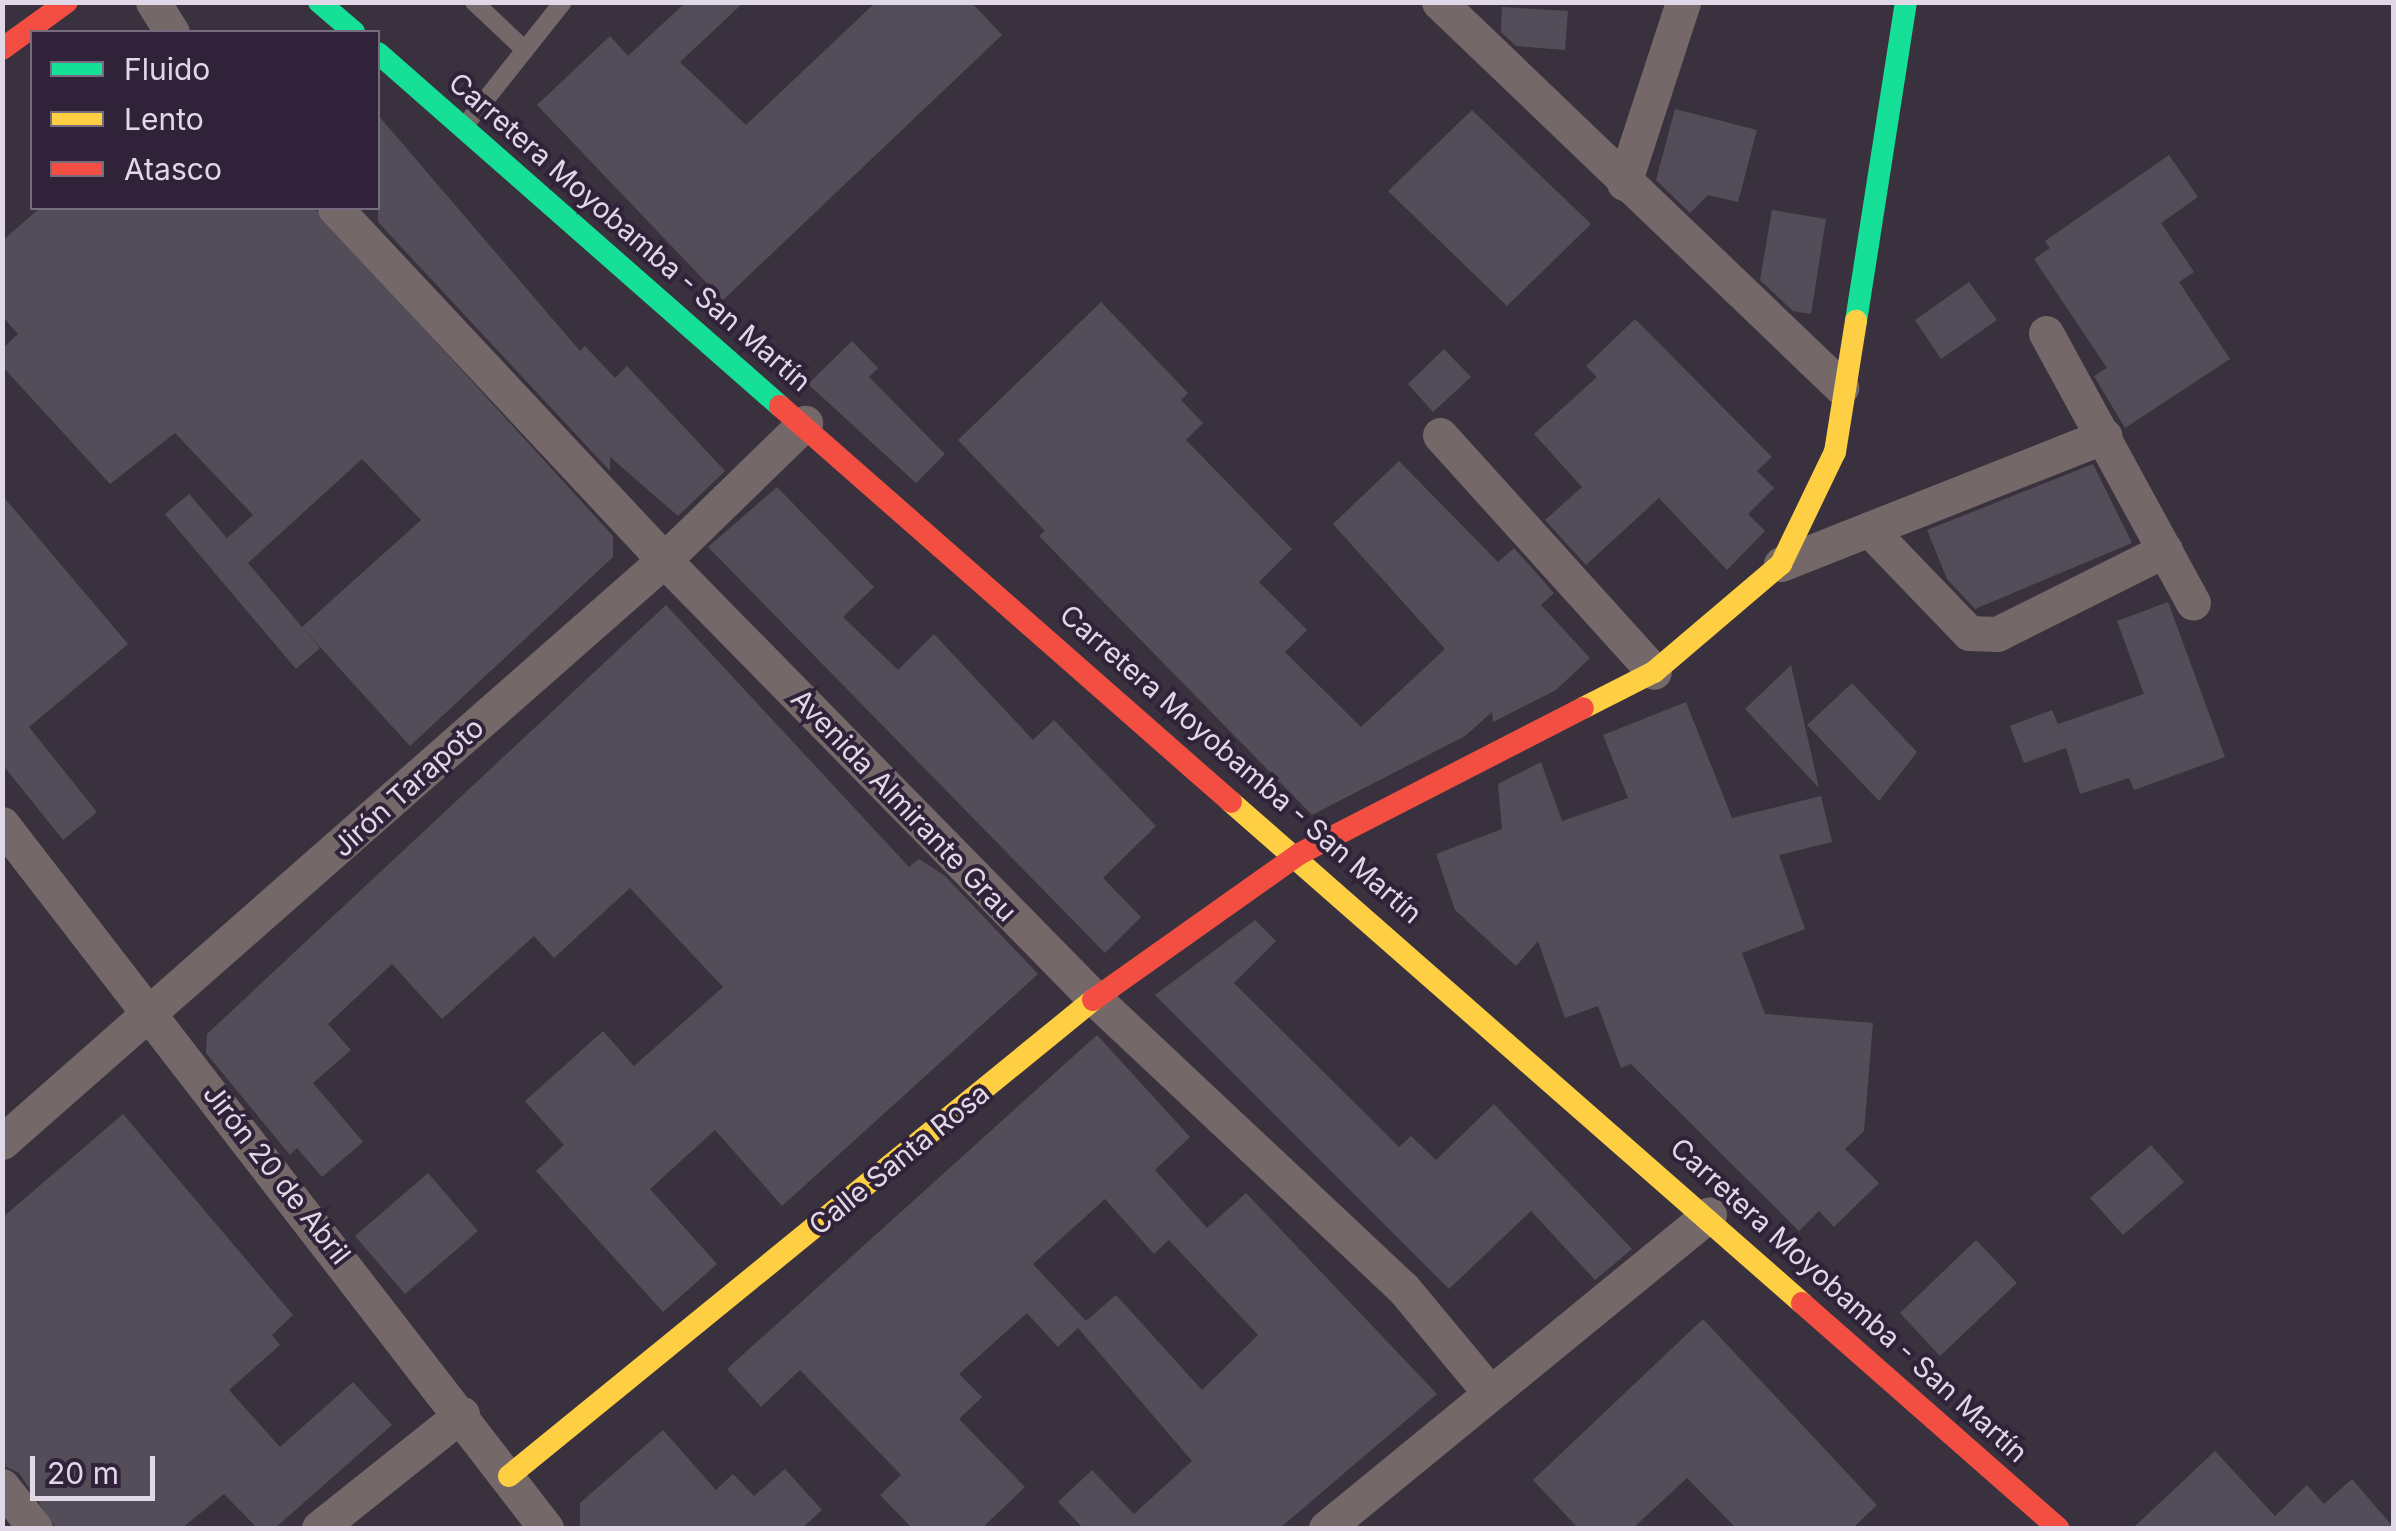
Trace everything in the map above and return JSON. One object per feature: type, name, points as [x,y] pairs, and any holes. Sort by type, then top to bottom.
[{"type":"main road","points":[[2,50],[67,2]]},
{"type":"main road","points":[[1782,564],[1835,452],[1841,387],[1906,2]]},
{"type":"main road","points":[[328,5],[352,30]]},
{"type":"main road","name":"Carretera Moyobamba - San Martín","points":[[380,55],[1299,854],[2058,1528]]},
{"type":"main road","name":"Calle Santa Rosa","points":[[510,1476],[1095,1000],[1299,854],[1654,672],[1782,564]]},
{"type":"street","points":[[153,2],[171,30]]},
{"type":"street","points":[[1439,2],[1841,387]]},
{"type":"street","points":[[1624,183],[1683,2]]},
{"type":"street","name":"Avenida Almirante Grau","points":[[337,210],[664,560],[1095,1000],[1288,1173],[1487,1389]]},
{"type":"street","points":[[2046,333],[2193,603]]},
{"type":"street","name":"Jirón Tarapoto","points":[[2,1142],[664,560],[805,422]]},
{"type":"street","points":[[1440,435],[1654,672]]},
{"type":"street","points":[[1782,564],[2105,436]]},
{"type":"street","points":[[1869,530],[1933,606],[1969,634],[1997,634],[2166,550]]},
{"type":"street","name":"Jirón 20 de Abril","points":[[2,824],[153,1013],[546,1528]]},
{"type":"street","points":[[1326,1528],[1487,1389],[1709,1215]]},
{"type":"street","points":[[319,1528],[462,1414]]},
{"type":"street","points":[[2,1486],[35,1528]]},
{"type":"lane","points":[[474,2],[525,50]]},
{"type":"lane","points":[[462,128],[563,2]]},
{"type":"building","points":[[686,2],[744,2],[680,62],[746,125],[876,2],[971,2],[1002,35],[723,300],[537,105],[610,36],[628,56]]},
{"type":"building","points":[[1502,7],[1568,11],[1565,50],[1516,46],[1501,32]]},
{"type":"building","points":[[1675,109],[1757,130],[1738,202],[1708,195],[1690,213],[1656,180]]},
{"type":"building","points":[[1472,110],[1591,224],[1507,306],[1388,191]]},
{"type":"building","points":[[380,117],[580,351],[585,346],[615,378],[627,366],[725,471],[678,516],[610,457],[610,471],[378,222]]},
{"type":"building","points":[[2169,155],[2198,197],[2161,223],[2194,272],[2179,282],[2230,359],[2125,428],[2094,376],[2107,368],[2034,259],[2050,248],[2045,241]]},
{"type":"building","points":[[38,210],[316,210],[613,536],[613,557],[410,746],[302,627],[320,648],[296,669],[165,514],[189,494],[227,538],[253,515],[175,433],[110,484],[2,366],[2,349],[18,334],[2,316],[2,241]],"holes":[[[362,459],[421,520],[302,627],[248,563]]]},
{"type":"building","points":[[1772,210],[1826,219],[1811,314],[1793,311],[1760,280]]},
{"type":"building","points":[[1969,282],[1997,320],[1941,359],[1915,320]]},
{"type":"building","points":[[1101,302],[1188,393],[1181,400],[1203,423],[1186,440],[1292,549],[1259,582],[1307,630],[1285,652],[1361,727],[1445,649],[1333,524],[1399,461],[1498,562],[1514,548],[1554,593],[1541,605],[1590,658],[1556,690],[1493,722],[1492,712],[1465,736],[1312,815],[1039,536],[1045,531],[958,440]]},
{"type":"building","points":[[1635,319],[1772,457],[1757,471],[1774,488],[1748,514],[1765,531],[1727,570],[1659,498],[1586,565],[1545,520],[1582,487],[1534,434],[1597,377],[1586,366]]},
{"type":"building","points":[[852,341],[878,368],[869,377],[945,454],[916,483],[808,384]]},
{"type":"building","points":[[1444,349],[1471,377],[1433,412],[1408,384]]},
{"type":"building","points":[[2093,464],[2132,543],[1975,609],[1947,579],[1927,530]]},
{"type":"building","points":[[777,487],[874,587],[843,617],[898,670],[934,634],[1033,740],[1054,720],[1156,826],[1103,878],[1141,917],[1105,953],[708,547]]},
{"type":"building","points":[[2,495],[128,644],[29,727],[97,812],[63,840],[2,764]]},
{"type":"building","points":[[2168,602],[2225,757],[2134,790],[2129,778],[2080,794],[2066,748],[2024,763],[2010,726],[2052,710],[2063,737],[2058,724],[2144,694],[2117,621]]},
{"type":"building","points":[[666,605],[909,867],[919,859],[945,876],[1038,974],[782,1206],[715,1130],[650,1189],[717,1264],[663,1312],[536,1171],[564,1145],[525,1101],[603,1031],[634,1066],[723,987],[630,888],[554,958],[534,936],[442,1019],[392,964],[328,1024],[351,1050],[313,1083],[363,1142],[322,1177],[297,1148],[290,1155],[206,1053],[207,1034]]},
{"type":"building","points":[[1791,665],[1819,788],[1745,709]]},
{"type":"building","points":[[1852,683],[1917,752],[1879,801],[1807,725]]},
{"type":"building","points":[[1686,702],[1732,818],[1821,796],[1832,842],[1779,855],[1805,929],[1742,953],[1765,1014],[1873,1023],[1864,1131],[1845,1149],[1879,1183],[1834,1227],[1819,1211],[1799,1231],[1631,1064],[1621,1068],[1598,1006],[1565,1018],[1538,941],[1516,966],[1455,910],[1436,854],[1502,829],[1498,784],[1541,762],[1562,821],[1628,798],[1603,735]]},
{"type":"building","points":[[1255,920],[1276,941],[1234,983],[1399,1147],[1411,1136],[1436,1160],[1494,1104],[1632,1249],[1595,1280],[1531,1211],[1449,1289],[1155,995]]},
{"type":"building","points":[[1097,1035],[1190,1137],[1155,1170],[1207,1228],[1246,1193],[1437,1394],[1280,1528],[1083,1528],[1058,1502],[1092,1470],[1134,1514],[1192,1461],[1078,1328],[1058,1347],[1027,1313],[959,1374],[982,1397],[959,1419],[1025,1487],[982,1528],[912,1528],[880,1495],[901,1475],[800,1370],[761,1407],[727,1369]],"holes":[[[1105,1199],[1154,1254],[1169,1240],[1258,1335],[1202,1390],[1116,1295],[1086,1321],[1033,1264]]]},
{"type":"building","points":[[123,1114],[293,1315],[272,1335],[280,1345],[229,1390],[280,1447],[353,1382],[392,1425],[275,1528],[257,1528],[224,1494],[182,1528],[56,1528],[19,1473],[2,1465],[2,1218]]},
{"type":"building","points":[[2151,1145],[2184,1182],[2123,1235],[2090,1198]]},
{"type":"building","points":[[428,1173],[478,1231],[405,1294],[355,1236]]},
{"type":"building","points":[[1976,1240],[2017,1283],[1940,1356],[1900,1313]]},
{"type":"building","points":[[1703,1319],[1877,1505],[1853,1528],[1736,1528],[1687,1478],[1633,1528],[1578,1528],[1533,1480]]},
{"type":"building","points":[[663,1430],[716,1490],[733,1474],[754,1496],[785,1469],[822,1510],[802,1528],[580,1528],[580,1503]]},
{"type":"building","points":[[2215,1451],[2275,1516],[2307,1485],[2324,1504],[2352,1479],[2394,1528],[2133,1528]]},
{"type":"traffic: fast","points":[[319,2],[352,30]]},
{"type":"traffic: fast","points":[[1856,321],[1906,2]]},
{"type":"traffic: fast","points":[[380,55],[780,406]]},
{"type":"traffic: slow","points":[[1583,708],[1654,672],[1781,564],[1835,452],[1856,321]]},
{"type":"traffic: slow","points":[[1231,802],[1802,1303]]},
{"type":"traffic: slow","points":[[509,1476],[1093,1000]]},
{"type":"traffic: jam","points":[[2,49],[67,2]]},
{"type":"traffic: jam","points":[[780,406],[1231,802]]},
{"type":"traffic: jam","points":[[1093,1000],[1299,854],[1583,708]]},
{"type":"traffic: jam","points":[[1802,1303],[2058,1528]]}]
